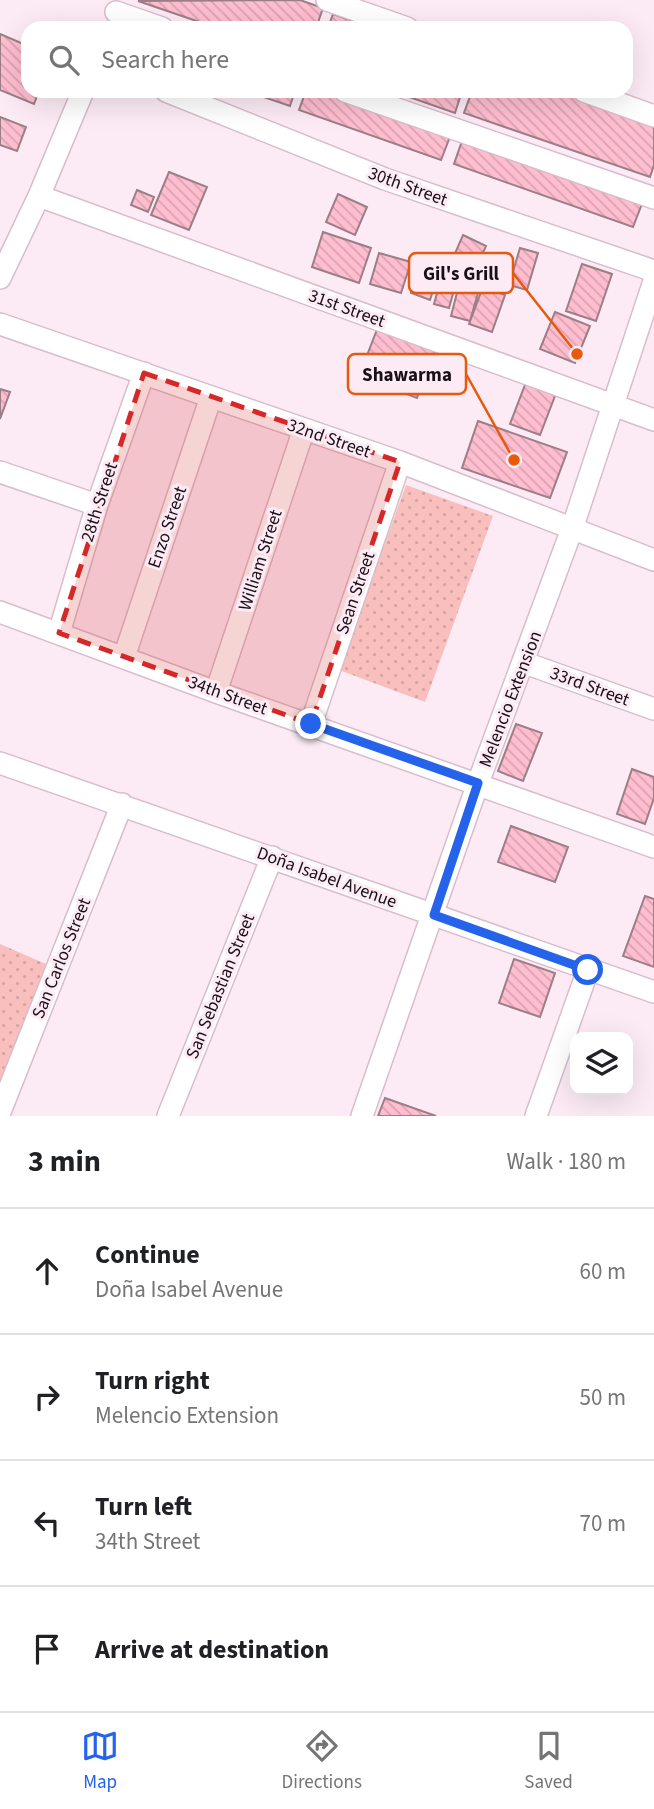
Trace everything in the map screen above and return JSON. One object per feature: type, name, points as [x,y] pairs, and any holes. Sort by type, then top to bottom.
[{"type":"street","points":[[327,0],[387,21]]},
{"type":"street","points":[[116,13],[141,21]]},
{"type":"street","points":[[0,278],[39,196],[80,98]]},
{"type":"street","name":"30th Street","points":[[183,98],[385,179],[654,271]]},
{"type":"street","points":[[365,98],[654,198]]},
{"type":"street","points":[[604,98],[654,116]]},
{"type":"street","name":"31st Street","points":[[39,196],[654,420]]},
{"type":"street","name":"Melencio Extension","points":[[362,1116],[478,783],[525,663],[572,529],[654,281]]},
{"type":"street","name":"32nd Street","points":[[0,324],[400,462],[654,560]]},
{"type":"street","name":"28th Street","points":[[59,633],[97,505],[144,373]]},
{"type":"street","name":"Enzo Street","points":[[124,657],[211,397]]},
{"type":"street","name":"William Street","points":[[216,692],[304,429]]},
{"type":"street","name":"Sean Street","points":[[311,724],[400,462]]},
{"type":"street","points":[[0,472],[97,505]]},
{"type":"street","name":"34th Street","points":[[0,612],[216,692],[654,847]]},
{"type":"street","name":"33rd Street","points":[[525,663],[654,709]]},
{"type":"street","name":"Doña Isabel Avenue","points":[[0,763],[654,992]]},
{"type":"street","name":"San Carlos Street","points":[[0,1112],[122,804]]},
{"type":"street","name":"San Sebastian Street","points":[[168,1116],[272,857]]},
{"type":"street","points":[[536,1116],[588,970]]},
{"type":"highlighted area","points":[[144,373],[400,462],[311,724],[59,633]]},
{"type":"shaded area","points":[[406,485],[493,516],[425,702],[339,670]]},
{"type":"shaded area","points":[[0,944],[46,964],[0,1085]]},
{"type":"building","points":[[300,0],[323,8],[318,21],[197,21],[138,1]]},
{"type":"building","points":[[333,14],[354,21],[330,21]]},
{"type":"building","points":[[0,34],[21,43],[21,98],[36,98],[34,104],[0,90]]},
{"type":"building","points":[[267,98],[293,98],[290,106]]},
{"type":"building","points":[[303,98],[349,98],[451,134],[441,160],[299,110]]},
{"type":"building","points":[[412,98],[460,98],[455,113]]},
{"type":"building","points":[[469,98],[578,98],[654,124],[654,165],[650,177],[464,113]]},
{"type":"building","points":[[0,117],[26,127],[17,151],[0,145]]},
{"type":"building","points":[[463,138],[643,201],[633,227],[454,164]]},
{"type":"building","points":[[169,172],[207,187],[189,230],[151,215]]},
{"type":"building","points":[[137,190],[154,197],[148,212],[131,205]]},
{"type":"building","points":[[338,194],[367,207],[355,235],[326,222]]},
{"type":"building","points":[[323,232],[371,248],[359,283],[312,267]]},
{"type":"building","points":[[463,235],[486,246],[473,275],[450,265]]},
{"type":"building","points":[[520,248],[538,253],[527,290],[509,285]]},
{"type":"building","points":[[379,253],[411,262],[401,293],[370,284]]},
{"type":"building","points":[[422,262],[440,269],[430,300],[411,293]]},
{"type":"building","points":[[582,264],[612,274],[596,321],[566,311]]},
{"type":"building","points":[[443,272],[458,276],[449,308],[434,304]]},
{"type":"building","points":[[460,281],[480,286],[470,321],[451,316]]},
{"type":"building","points":[[483,287],[505,295],[492,332],[469,324]]},
{"type":"building","points":[[555,312],[590,326],[575,363],[540,349]]},
{"type":"building","points":[[378,327],[436,348],[417,398],[359,376]]},
{"type":"building","points":[[528,377],[558,388],[540,435],[510,424]]},
{"type":"building","points":[[0,389],[10,392],[0,419]]},
{"type":"building","points":[[478,421],[567,452],[550,498],[462,468]]},
{"type":"building","points":[[516,724],[542,733],[523,781],[498,771]]},
{"type":"building","points":[[632,769],[654,777],[654,798],[645,824],[617,814]]},
{"type":"building","points":[[511,826],[568,847],[555,882],[498,862]]},
{"type":"building","points":[[645,896],[654,899],[654,967],[623,956]]},
{"type":"building","points":[[514,959],[555,973],[540,1017],[499,1003]]},
{"type":"building","points":[[385,1098],[436,1116],[378,1116]]},
{"type":"place","name":"Gil's Grill","points":[[577,354]]},
{"type":"place","name":"Shawarma","points":[[514,460]]},
{"type":"route","points":[[311,724],[478,783],[434,915],[588,970]]}]
